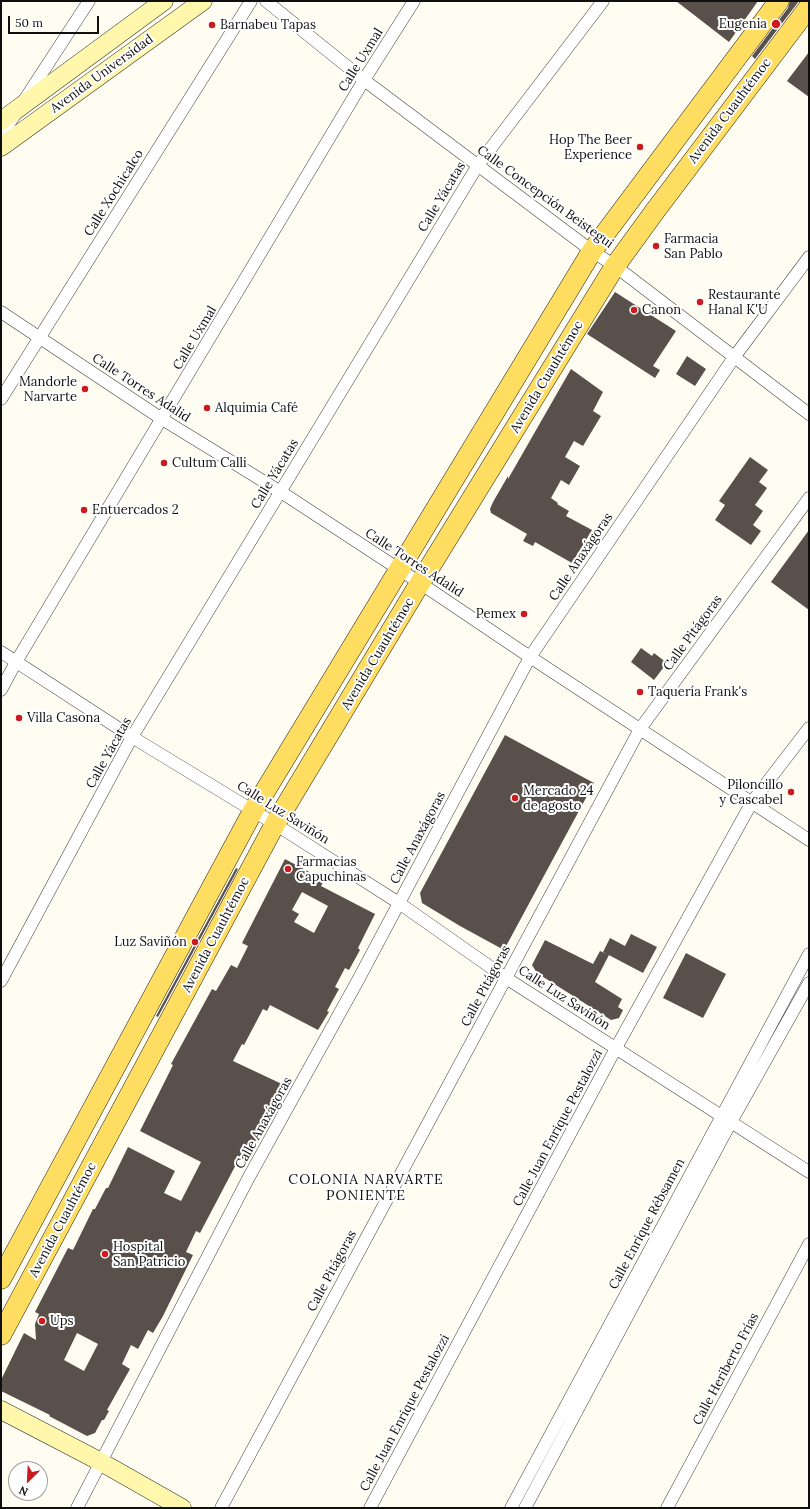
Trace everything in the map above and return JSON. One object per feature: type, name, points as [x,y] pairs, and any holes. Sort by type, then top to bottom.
[{"type":"main road","name":"Avenida Universidad","points":[[1,121],[164,1]]},
{"type":"main road","name":"Avenida Universidad","points":[[1,147],[203,1]]},
{"type":"main road","name":"Avenida Cuauhtémoc","points":[[1,1279],[253,811],[398,570],[592,251],[778,1]]},
{"type":"main road","name":"Avenida Cuauhtémoc","points":[[1,1335],[275,824],[420,583],[615,266],[655,210],[809,7]]},
{"type":"main road","points":[[1,1410],[101,1462],[182,1508]]},
{"type":"street","points":[[1,135],[89,1]]},
{"type":"street","name":"Calle Xochicalco","points":[[1,399],[251,1]]},
{"type":"street","name":"Calle Concepción Beistegui","points":[[266,1],[364,80],[592,251],[615,266],[809,414]]},
{"type":"street","name":"Calle Uxmal","points":[[1,690],[16,662],[364,80],[414,1]]},
{"type":"street","name":"Calle Yácatas","points":[[1,981],[132,737],[478,165],[603,1]]},
{"type":"street","name":"Calle Anaxágoras","points":[[77,1508],[250,1177],[358,982],[530,657],[734,356],[809,257]]},
{"type":"street","name":"Calle Torres Adalid","points":[[1,312],[162,419],[281,492],[809,840]]},
{"type":"street","name":"Calle Pitágoras","points":[[220,1508],[640,729],[809,498]]},
{"type":"street","name":"Calle Luz Saviñón","points":[[1,652],[132,737],[275,824],[399,903],[506,978],[809,1172]]},
{"type":"street","name":"Calle Juan Enrique Pestalozzi","points":[[370,1508],[616,1048],[752,802],[809,728]]},
{"type":"street","name":"Calle Enrique Rébsamen","points":[[511,1508],[809,954]]},
{"type":"street","name":"Calle Enrique Rébsamen","points":[[525,1508],[731,1122],[809,983]]},
{"type":"street","name":"Calle Heriberto Frías","points":[[667,1508],[809,1244]]},
{"type":"building","name":"Eugenia","points":[[676,1],[758,1],[729,42]]},
{"type":"building","points":[[790,1],[799,1],[755,59],[752,56],[788,8]]},
{"type":"building","points":[[809,52],[809,97],[787,81]]},
{"type":"building","points":[[615,292],[676,331],[653,366],[660,370],[655,378],[587,334]]},
{"type":"building","points":[[687,356],[706,369],[695,386],[676,374]]},
{"type":"building","points":[[571,369],[603,392],[593,411],[601,416],[583,446],[574,441],[565,457],[580,466],[569,485],[561,480],[551,498],[558,503],[557,504],[569,511],[566,516],[592,530],[572,563],[535,542],[533,546],[523,541],[527,534],[491,513],[490,509]]},
{"type":"building","points":[[750,457],[768,470],[759,482],[767,488],[755,505],[763,511],[753,525],[761,531],[751,545],[715,520],[725,505],[719,501]]},
{"type":"building","points":[[809,530],[809,610],[771,582]]},
{"type":"building","points":[[641,648],[652,656],[654,653],[667,663],[654,680],[631,662]]},
{"type":"building","points":[[505,735],[594,783],[504,950],[422,903],[420,893]]},
{"type":"building","points":[[285,859],[324,880],[321,886],[375,914],[358,948],[360,950],[349,970],[345,968],[335,987],[339,989],[327,1011],[329,1012],[318,1030],[270,1005],[267,1011],[263,1009],[244,1045],[242,1044],[233,1061],[284,1085],[255,1142],[251,1139],[200,1233],[196,1231],[186,1252],[193,1255],[163,1316],[153,1333],[148,1330],[138,1349],[131,1345],[122,1364],[130,1369],[107,1410],[109,1411],[104,1420],[102,1420],[95,1433],[87,1436],[49,1416],[50,1415],[1,1391],[1,1380],[24,1333],[36,1340],[35,1324],[39,1314],[35,1312],[68,1248],[73,1250],[93,1209],[95,1209],[106,1188],[108,1188],[128,1147],[175,1171],[164,1193],[181,1201],[201,1162],[140,1131],[173,1065],[171,1064],[212,989],[216,991],[231,965],[237,968],[248,946],[242,943]],"holes":[[[302,892],[328,906],[314,933],[294,922],[299,914],[292,910]],[[77,1333],[98,1344],[84,1371],[64,1360]]]},
{"type":"building","points":[[236,868],[238,869],[158,1017],[156,1016]]},
{"type":"building","points":[[631,934],[657,947],[643,973],[603,952],[610,938],[625,946]]},
{"type":"building","points":[[545,940],[593,964],[600,951],[609,955],[595,982],[622,999],[618,1007],[623,1010],[619,1018],[611,1020],[537,973],[532,965]]},
{"type":"building","points":[[686,953],[726,974],[703,1018],[663,998]]},
{"type":"place","name":"Eugenia","points":[[776,24]]},
{"type":"place","name":"Barnabeu Tapas","points":[[212,25]]},
{"type":"place","name":"Hop The Beer Experience","points":[[640,147]]},
{"type":"place","name":"Farmacia San Pablo","points":[[656,246]]},
{"type":"place","name":"Restaurante Hanal K'U","points":[[700,302]]},
{"type":"place","name":"Canon","points":[[634,310]]},
{"type":"place","name":"Mandorle Narvarte","points":[[85,389]]},
{"type":"place","name":"Alquimia Café","points":[[207,408]]},
{"type":"place","name":"Cultum Calli","points":[[164,463]]},
{"type":"place","name":"Entuercados 2","points":[[84,510]]},
{"type":"place","name":"Pemex","points":[[524,614]]},
{"type":"place","name":"Taquería Frank's","points":[[640,692]]},
{"type":"place","name":"Villa Casona","points":[[19,718]]},
{"type":"place","name":"Piloncillo y Cascabel","points":[[791,792]]},
{"type":"place","name":"Mercado 24 de agosto","points":[[515,798]]},
{"type":"place","name":"Farmacias Capuchinas","points":[[288,869]]},
{"type":"place","name":"Luz Saviñón","points":[[195,942]]},
{"type":"place","name":"Hospital San Patricio","points":[[105,1254]]},
{"type":"place","name":"Ups","points":[[42,1321]]},
{"type":"district","name":"COLONIA NARVARTE PONIENTE","points":[[366,1188]]}]
